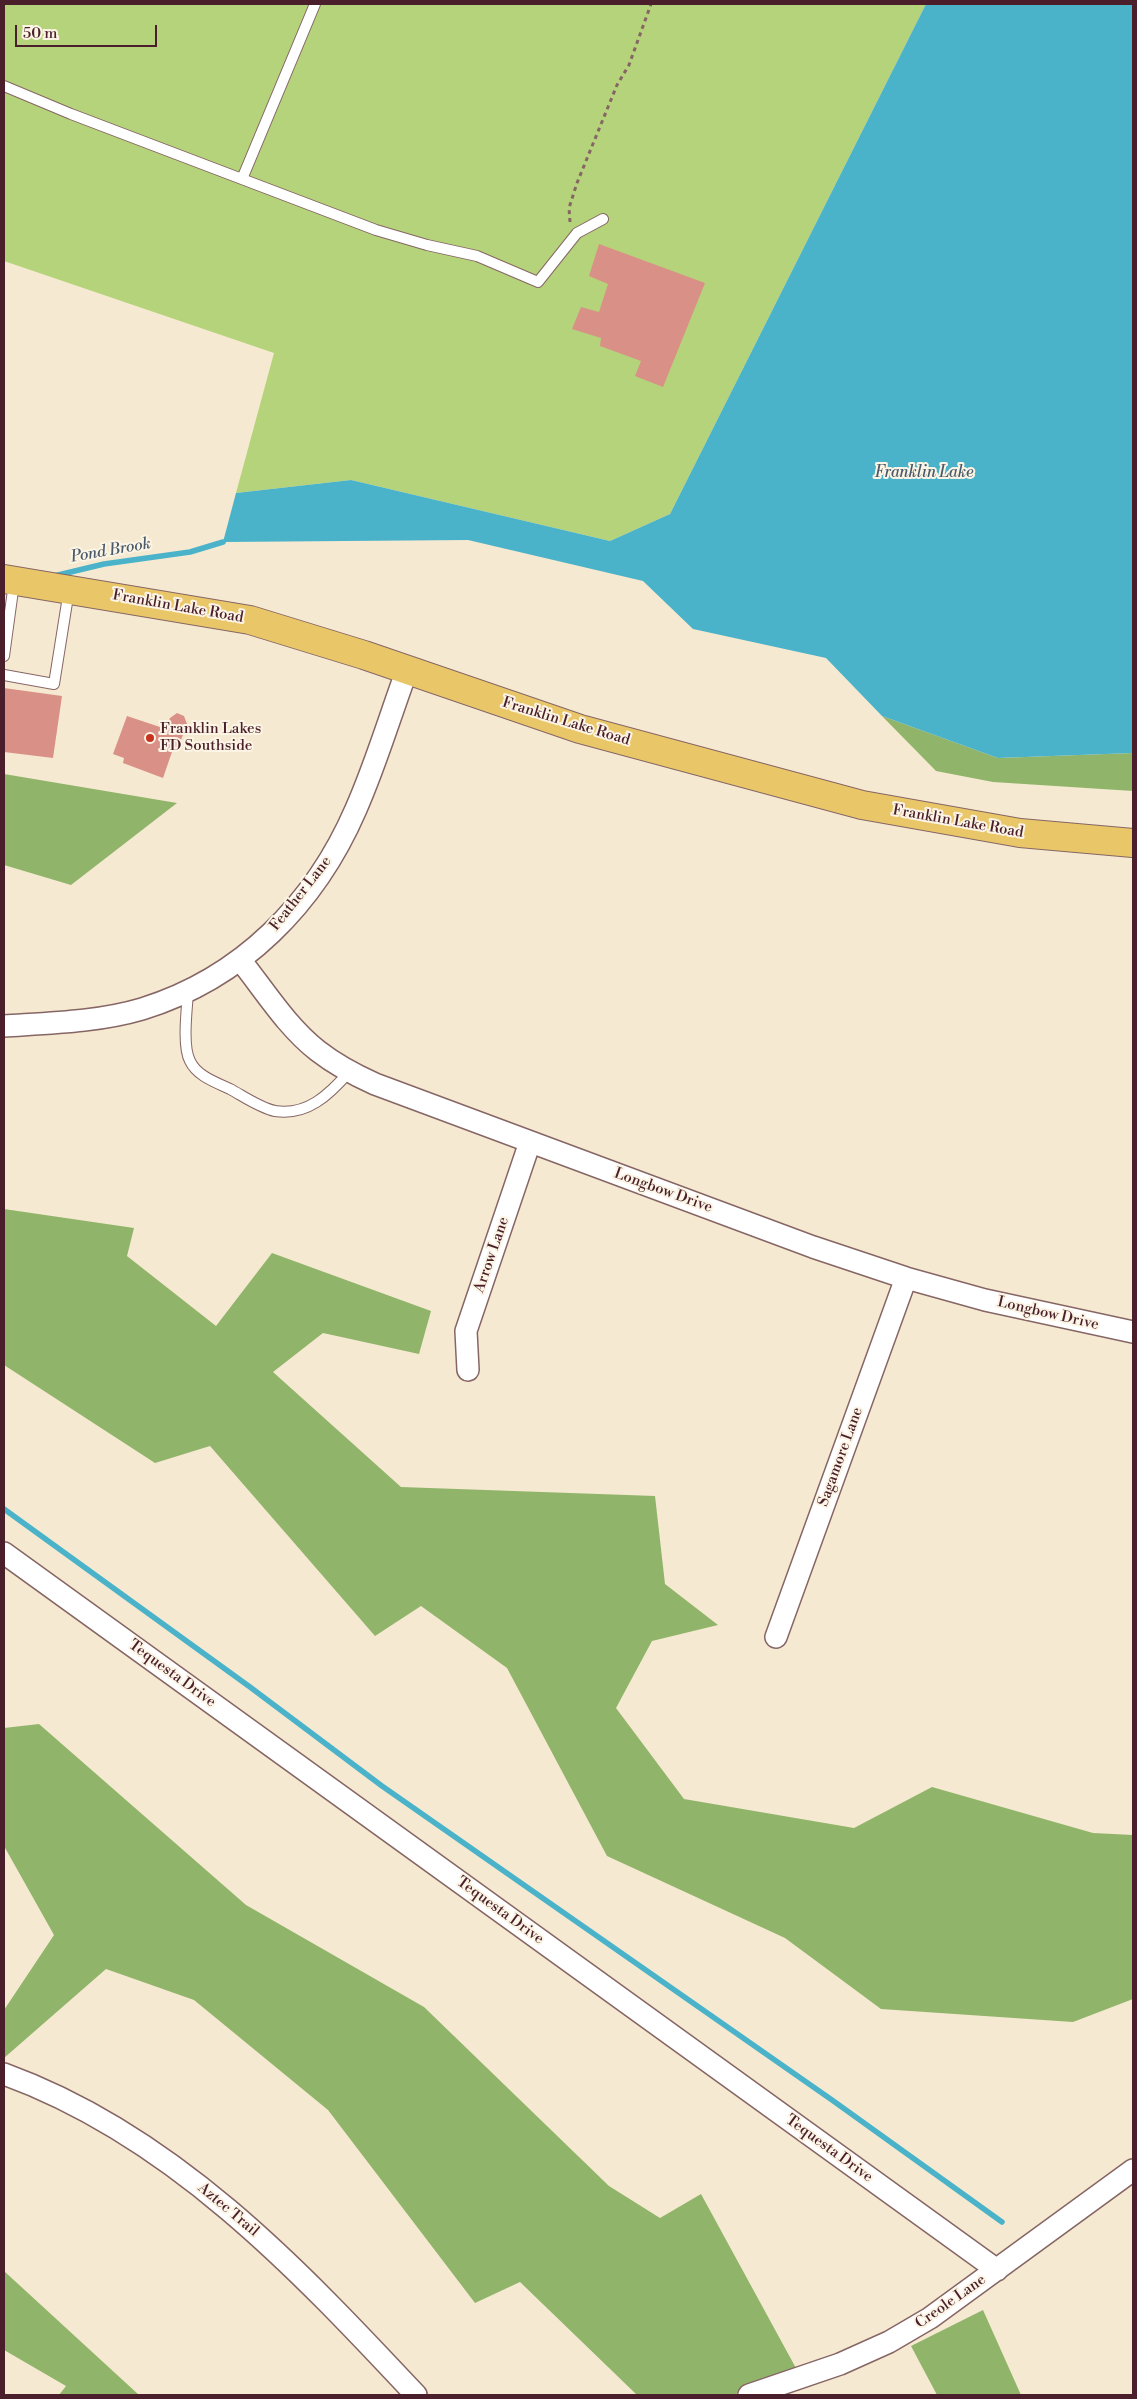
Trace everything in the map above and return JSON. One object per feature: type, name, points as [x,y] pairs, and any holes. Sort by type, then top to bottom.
[{"type":"main road","name":"Franklin Lake Road","points":[[10,587],[80,591],[250,620],[580,728],[862,805],[1020,833],[1133,843]]},
{"type":"street","name":"Feather Lane","points":[[4,1026],[96,1019],[141,1009],[188,992],[241,961],[279,926],[311,887],[336,849],[356,809],[407,670]]},
{"type":"street","name":"Longbow Drive","points":[[241,961],[292,1026],[317,1050],[349,1072],[375,1084],[813,1247],[906,1278],[986,1300],[1133,1332]]},
{"type":"street","name":"Arrow Lane","points":[[468,1370],[466,1331],[530,1142]]},
{"type":"street","name":"Sagamore Lane","points":[[776,1637],[906,1278]]},
{"type":"street","name":"Tequesta Drive","points":[[4,1553],[997,2270]]},
{"type":"street","name":"Aztec Trail","points":[[4,2074],[84,2109],[129,2136],[193,2182],[245,2223],[294,2267],[416,2395]]},
{"type":"street","name":"Creole Lane","points":[[748,2395],[840,2364],[890,2342],[930,2318],[1133,2170]]},
{"type":"lane","points":[[242,179],[315,4]]},
{"type":"lane","points":[[4,86],[71,114],[376,230],[427,245],[477,256],[538,282],[577,233],[603,218]]},
{"type":"lane","points":[[4,656],[10,587]]},
{"type":"lane","points":[[4,675],[54,684],[64,624],[80,591]]},
{"type":"lane","points":[[188,992],[187,1036],[189,1060],[198,1073],[273,1111],[299,1111],[314,1104],[336,1087],[349,1072]]},
{"type":"path","points":[[577,233],[570,223],[569,208],[577,183],[617,85],[628,65],[651,4]]},
{"type":"green space","points":[[4,4],[926,4],[670,514],[610,541],[351,480],[236,493],[274,353],[4,261]]},
{"type":"green space","points":[[882,716],[998,758],[1133,753],[1133,791],[993,782],[936,771]]},
{"type":"green space","points":[[4,774],[177,803],[71,885],[4,865]]},
{"type":"green space","points":[[4,1209],[134,1228],[127,1256],[216,1326],[272,1253],[431,1311],[419,1354],[323,1333],[273,1372],[401,1487],[655,1496],[665,1584],[718,1625],[652,1641],[616,1708],[684,1799],[854,1828],[932,1787],[1093,1833],[1133,1835],[1133,1999],[1073,2022],[881,2009],[785,1938],[607,1856],[507,1668],[421,1606],[375,1636],[210,1446],[155,1463],[4,1365]]},
{"type":"green space","points":[[39,1724],[246,1905],[424,2007],[609,2186],[660,2218],[701,2194],[803,2381],[730,2395],[637,2395],[520,2282],[475,2303],[328,2110],[194,2000],[106,1969],[4,2058],[4,2010],[54,1935],[4,1846],[4,1728]]},
{"type":"green space","points":[[4,2271],[139,2395],[59,2395],[66,2386],[4,2350]]},
{"type":"green space","points":[[983,2310],[1021,2395],[937,2395],[911,2346]]},
{"type":"water","name":"Franklin Lake","points":[[926,4],[1133,4],[1133,753],[998,758],[882,716],[826,658],[693,629],[643,581],[468,540],[223,542],[236,493],[351,480],[610,541],[670,514]]},
{"type":"building","points":[[599,244],[705,283],[663,387],[635,376],[641,361],[600,346],[601,338],[572,329],[581,307],[599,312],[608,284],[589,276]]},
{"type":"building","points":[[4,688],[62,696],[53,758],[4,752]]},
{"type":"building","name":"Franklin Lakes FD Southside","points":[[177,713],[184,716],[187,724],[178,748],[174,746],[163,778],[123,763],[124,758],[113,754],[127,716],[166,729],[170,718]]},
{"type":"waterway","name":"Pond Brook","points":[[54,576],[104,564],[190,552],[223,542]]},
{"type":"waterway","points":[[4,1509],[250,1687],[382,1786],[832,2100],[1002,2222]]},
{"type":"place","name":"Franklin Lakes FD Southside","points":[[150,738]]}]
